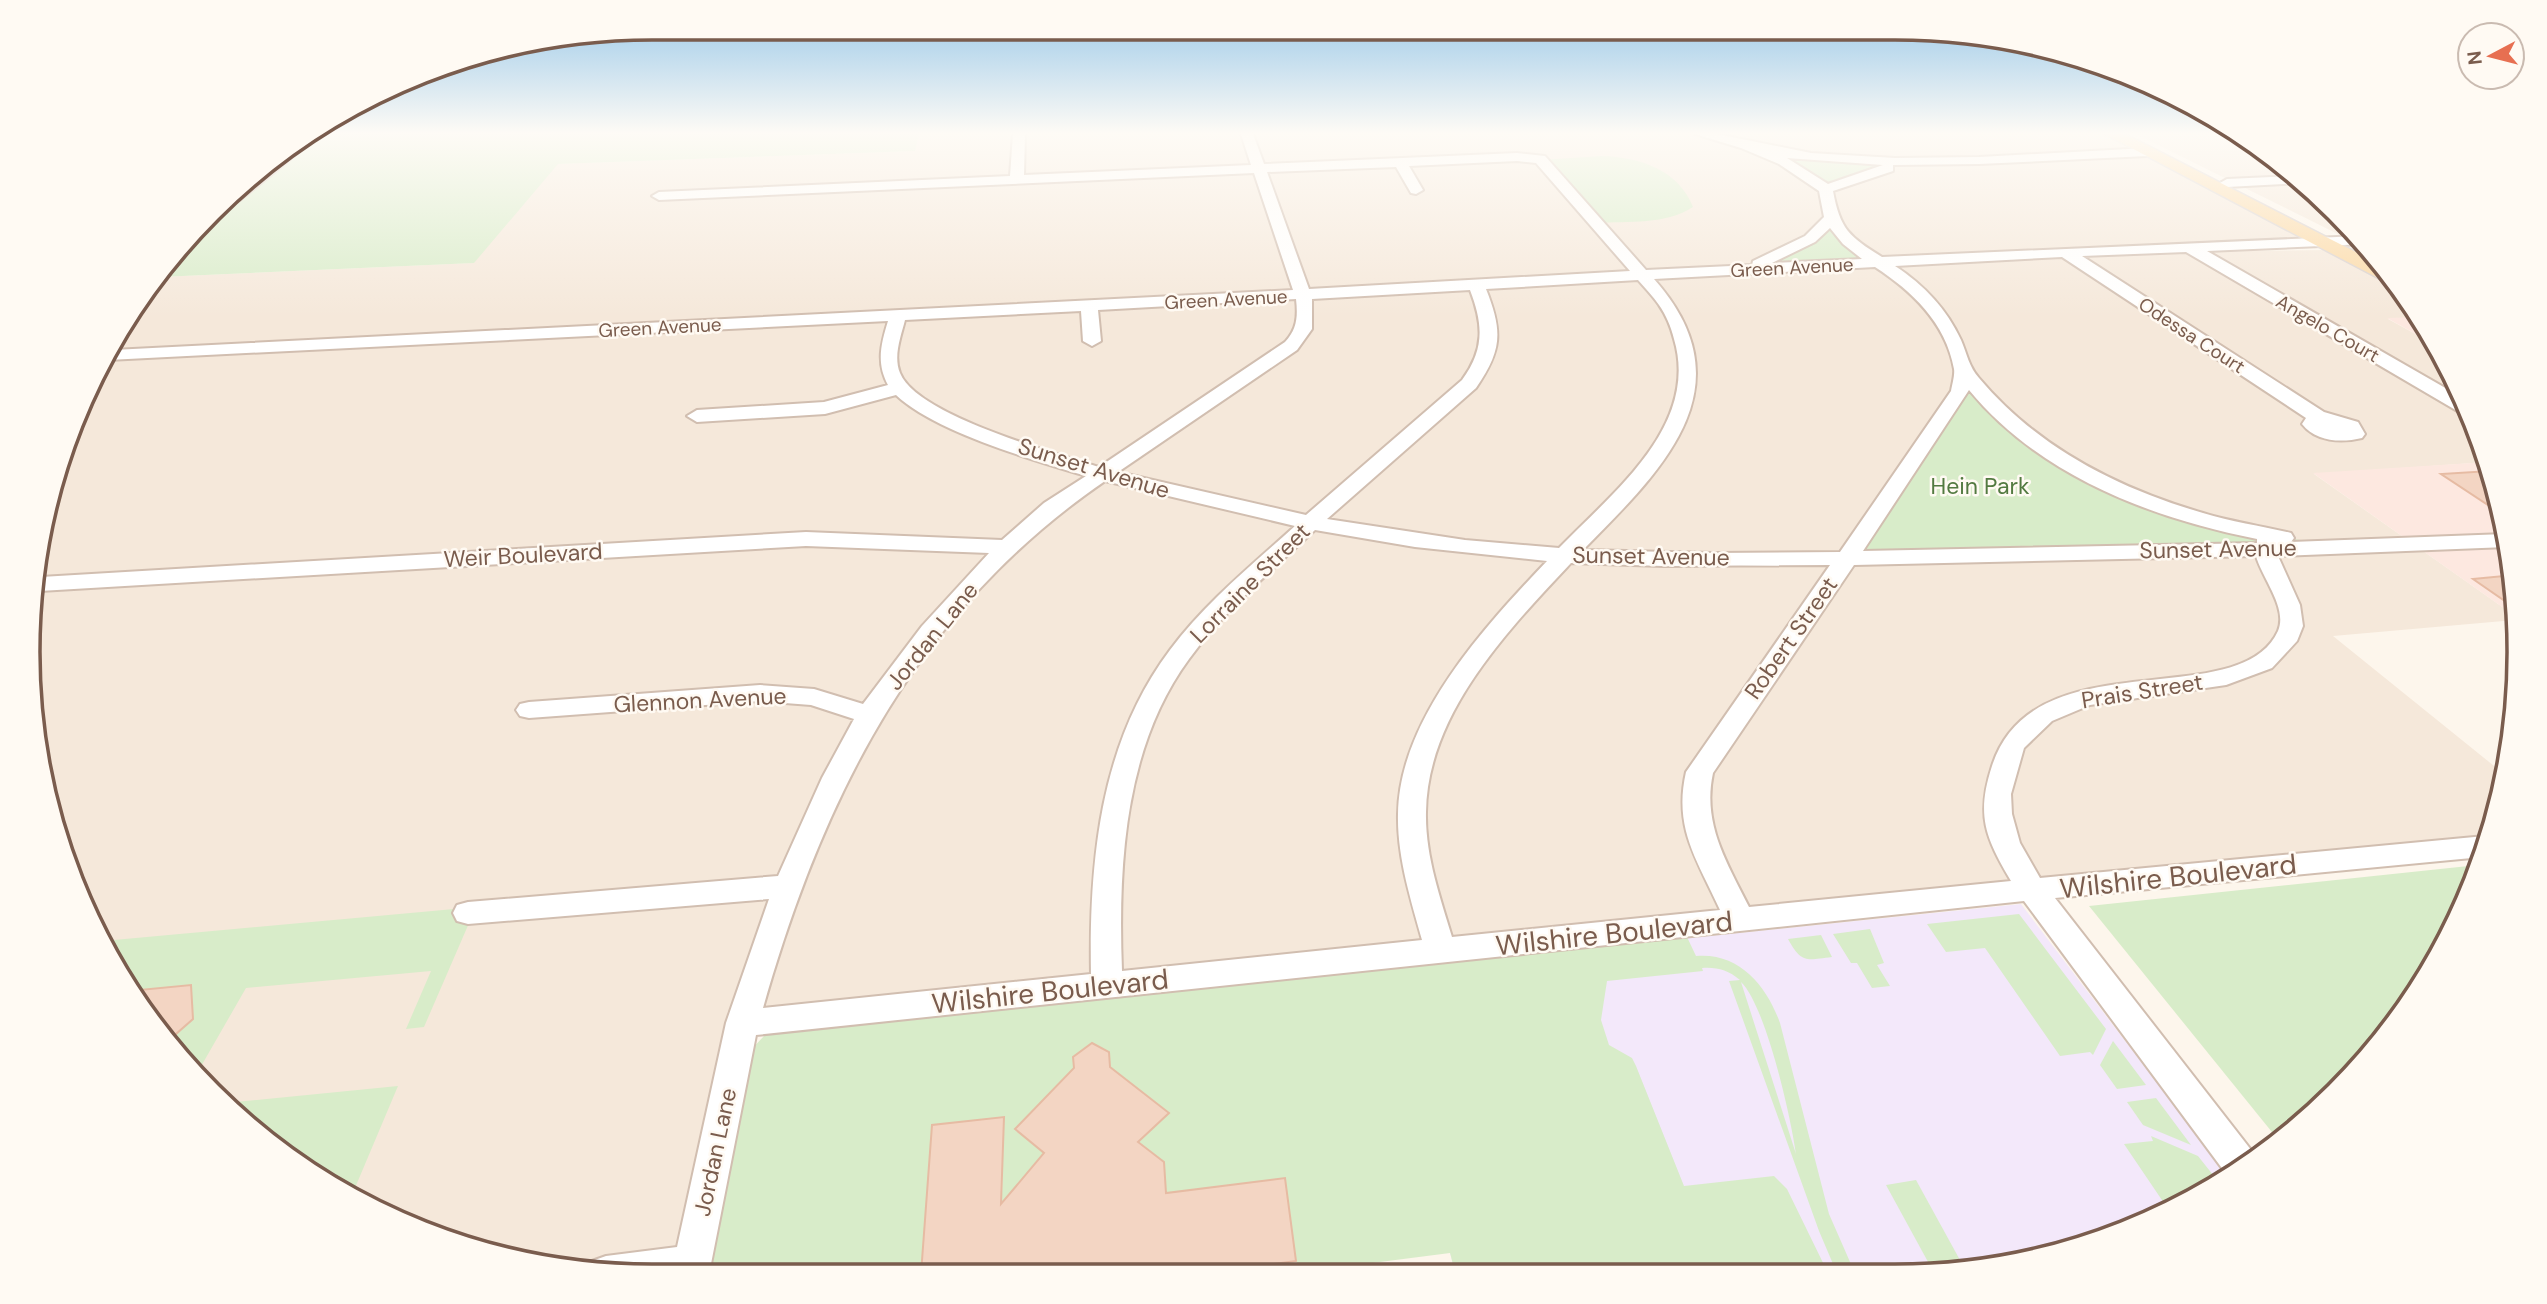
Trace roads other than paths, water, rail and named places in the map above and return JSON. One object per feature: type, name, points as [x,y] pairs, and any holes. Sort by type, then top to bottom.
[{"type":"main road","points":[[2236,195],[2357,252]]},
{"type":"main road","points":[[2248,195],[2365,261]]},
{"type":"street","points":[[659,196],[683,195]]},
{"type":"street","name":"Jordan Lane","points":[[692,1264],[742,1023],[770,932],[826,798],[869,715],[907,661],[1006,547],[1052,508],[1298,339],[1307,322],[1303,294],[1267,195]]},
{"type":"street","points":[[1441,951],[1415,851],[1412,798],[1417,769],[1431,731],[1460,682],[1566,555],[1623,496],[1655,455],[1675,426],[1687,391],[1689,367],[1678,322],[1667,303],[1571,195]]},
{"type":"street","points":[[1827,195],[1831,218],[1842,233],[1907,281],[1930,303],[1952,338],[1963,370],[2012,425],[2033,443],[2087,475],[2268,542]]},
{"type":"street","points":[[1728,270],[1767,261],[1819,233],[1831,218]]},
{"type":"street","name":"Green Avenue","points":[[117,355],[1089,306],[1883,262],[2348,241]]},
{"type":"street","name":"Angelo Court","points":[[2190,247],[2453,402]]},
{"type":"street","name":"Odessa Court","points":[[2065,253],[2320,418]]},
{"type":"street","name":"Lorraine Street","points":[[1107,986],[1105,902],[1110,841],[1119,793],[1132,748],[1169,669],[1195,634],[1308,524],[1469,384],[1480,371],[1491,345],[1492,332],[1476,285]]},
{"type":"street","points":[[1089,306],[1092,341]]},
{"type":"street","points":[[698,416],[825,408],[899,388],[891,375],[888,355],[898,316]]},
{"type":"street","name":"Robert Street","points":[[1738,920],[1702,845],[1695,823],[1696,784],[1704,764],[1960,391],[1963,370]]},
{"type":"street","name":"Sunset Avenue","points":[[899,388],[916,402],[961,425],[1101,475],[1308,524],[1502,550],[1659,559],[1847,558],[2268,542],[2345,546],[2496,540]]},
{"type":"street","name":"Weir Boulevard","points":[[44,584],[806,539],[1006,547]]},
{"type":"street","name":"Prais Street","points":[[2237,1159],[2018,869],[1998,817],[1999,780],[2013,746],[2025,730],[2042,717],[2089,696],[2236,675],[2274,657],[2290,633],[2290,617],[2288,602],[2267,556],[2268,542]]},
{"type":"street","name":"Glennon Avenue","points":[[529,710],[760,693],[814,697],[869,715]]},
{"type":"street","name":"Wilshire Boulevard","points":[[742,1023],[2475,847]]},
{"type":"street","points":[[468,913],[788,886]]},
{"type":"park label","name":"Hein Park","points":[[1980,486]]}]
